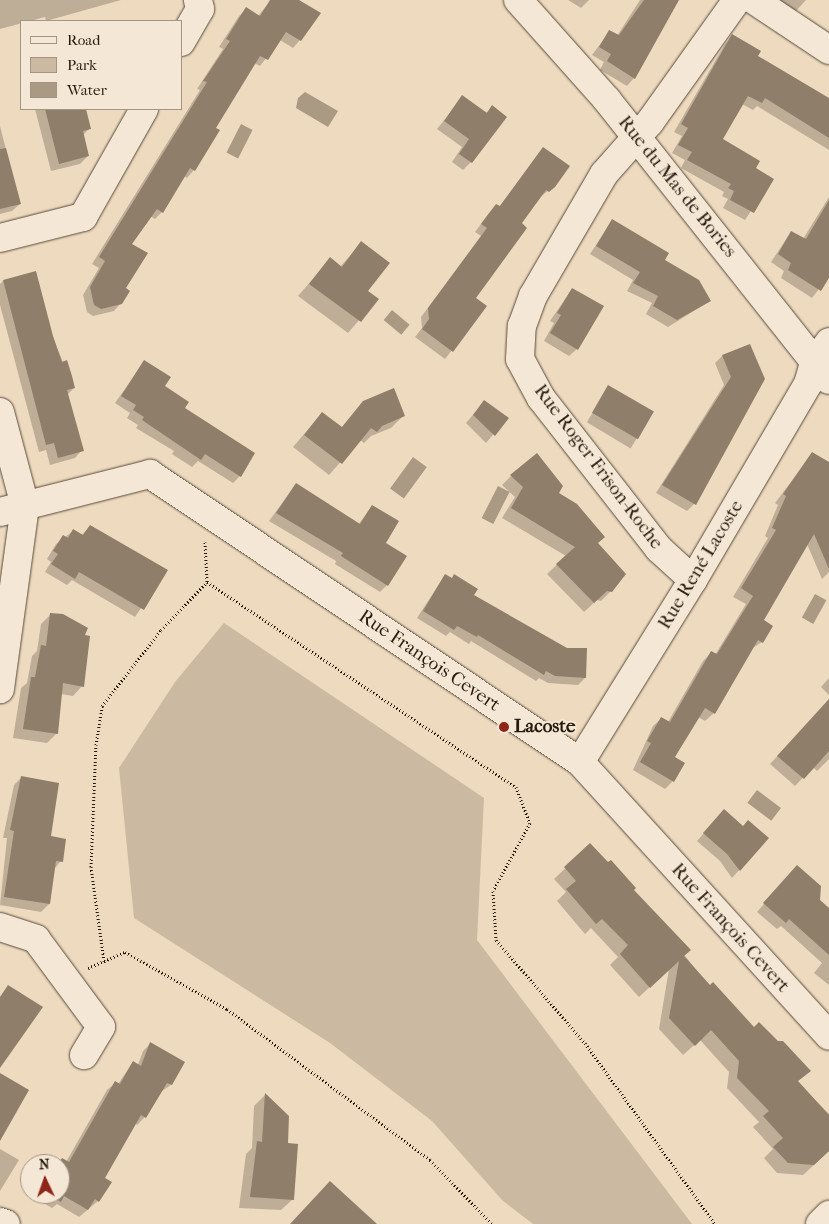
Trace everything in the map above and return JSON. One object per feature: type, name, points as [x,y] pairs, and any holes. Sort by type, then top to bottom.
[{"type":"street","points":[[182,40],[200,9],[198,0]]},
{"type":"street","name":"Rue du Mas de Bories","points":[[518,0],[538,19],[824,362]]},
{"type":"street","name":"Rue Roger Frison-Roche","points":[[693,580],[653,541],[541,398],[520,359],[522,326],[533,296],[604,174],[650,122],[737,0]]},
{"type":"street","points":[[754,0],[829,50]]},
{"type":"street","points":[[0,238],[83,217],[143,110]]},
{"type":"street","name":"Rue René Lacoste","points":[[580,762],[693,580],[808,384],[824,362]]},
{"type":"street","points":[[0,412],[13,509],[0,689]]},
{"type":"street","name":"Rue François Cevert","points":[[13,509],[150,474],[580,762],[829,1036]]},
{"type":"street","points":[[0,927],[36,939],[101,1027],[84,1055]]},
{"type":"street","points":[[820,1224],[829,1215]]},
{"type":"street","points":[[0,1222],[6,1224]]},
{"type":"path","points":[[104,961],[91,867],[96,746],[102,706],[161,630],[207,582],[203,509]]},
{"type":"path","points":[[207,582],[516,786],[530,824],[493,891],[496,940],[585,1043],[715,1224]]},
{"type":"path","points":[[64,978],[125,952],[227,1009],[430,1160],[492,1224]]},
{"type":"green space","points":[[224,623],[484,798],[477,940],[692,1224],[533,1224],[503,1201],[432,1121],[330,1043],[134,918],[119,768],[175,682]]},
{"type":"water","points":[[305,92],[338,111],[328,127],[296,108],[298,98]]},
{"type":"water","points":[[241,124],[253,130],[238,158],[226,153]]},
{"type":"water","points":[[392,310],[410,325],[401,335],[384,320]]},
{"type":"water","points":[[413,457],[427,467],[404,499],[390,489]]},
{"type":"water","points":[[498,486],[510,492],[493,524],[482,518]]},
{"type":"water","points":[[815,594],[826,600],[813,624],[802,618]]},
{"type":"water","points":[[757,790],[781,808],[771,821],[747,803]]},
{"type":"building","points":[[270,0],[299,0],[321,13],[301,41],[286,32],[268,60],[260,56],[216,128],[220,130],[195,171],[190,168],[163,213],[157,209],[132,244],[148,253],[126,288],[130,291],[122,304],[101,309],[94,305],[90,287],[105,261],[99,257],[207,82],[203,81],[230,41],[226,39],[246,7],[260,16]]},
{"type":"building","points":[[644,0],[679,0],[635,79],[607,61],[611,54],[599,47],[609,30],[619,35]]},
{"type":"building","points":[[732,34],[761,51],[758,56],[829,98],[829,138],[765,98],[762,103],[748,96],[723,139],[760,161],[756,168],[774,179],[754,213],[730,200],[734,191],[728,188],[731,184],[687,160],[692,152],[678,145],[688,128],[681,124]]},
{"type":"building","points":[[462,95],[487,113],[492,105],[507,117],[472,163],[459,154],[469,139],[444,121]]},
{"type":"building","points":[[45,110],[86,110],[91,129],[83,131],[89,156],[59,164]]},
{"type":"building","points":[[543,147],[570,166],[555,187],[549,192],[546,190],[522,223],[527,228],[476,298],[487,306],[453,352],[422,329],[429,319],[428,308],[487,228],[481,224],[496,204],[500,206]]},
{"type":"building","points":[[6,148],[21,204],[0,209],[0,149]]},
{"type":"building","points":[[829,200],[829,278],[821,291],[788,270],[791,263],[778,254],[791,231],[806,239]]},
{"type":"building","points":[[612,219],[669,253],[665,260],[699,280],[711,301],[677,320],[653,306],[658,296],[633,283],[640,272],[596,246]]},
{"type":"building","points":[[361,241],[390,263],[368,291],[379,299],[361,322],[309,284],[330,257],[342,267]]},
{"type":"building","points":[[36,271],[53,336],[62,362],[67,360],[72,376],[75,388],[67,390],[84,451],[58,458],[54,443],[46,445],[3,280]]},
{"type":"building","points":[[572,288],[604,306],[578,350],[550,333],[561,315],[557,313]]},
{"type":"building","points":[[750,344],[765,379],[696,505],[662,485],[731,377],[722,355]]},
{"type":"building","points":[[144,360],[171,377],[165,386],[189,402],[185,408],[255,453],[241,477],[205,454],[201,460],[142,420],[144,417],[133,410],[136,405],[121,396]]},
{"type":"building","points":[[608,385],[654,412],[638,439],[592,413]]},
{"type":"building","points":[[394,388],[405,416],[382,426],[377,432],[371,428],[342,464],[304,435],[322,412],[342,427],[363,401]]},
{"type":"building","points":[[484,400],[509,418],[495,436],[473,415]]},
{"type":"building","points":[[812,452],[829,462],[829,569],[814,534],[764,620],[773,626],[763,643],[758,640],[715,714],[705,708],[675,757],[685,763],[674,782],[640,762],[651,743],[647,741],[661,717],[670,722],[711,651],[717,654],[753,596],[741,588],[776,530],[772,528],[786,496],[783,494]]},
{"type":"building","points":[[537,453],[563,486],[559,493],[577,504],[605,537],[598,543],[626,574],[612,592],[607,591],[594,603],[556,564],[575,547],[511,508],[523,487],[510,475]]},
{"type":"building","points":[[296,483],[360,524],[372,505],[399,521],[386,543],[407,556],[388,586],[341,556],[343,553],[276,513]]},
{"type":"building","points":[[90,525],[168,570],[144,610],[79,572],[75,579],[51,564],[58,554],[53,551],[63,535],[68,538],[73,529],[83,535]]},
{"type":"building","points":[[445,574],[452,578],[454,574],[478,589],[474,595],[567,648],[587,648],[586,678],[555,676],[546,671],[544,675],[478,635],[477,637],[457,626],[454,630],[423,611]]},
{"type":"building","points":[[50,613],[63,614],[88,628],[85,635],[90,636],[84,687],[63,683],[58,734],[23,729],[31,677],[35,677],[41,645],[46,646]]},
{"type":"building","points":[[829,699],[829,751],[804,779],[777,756]]},
{"type":"building","points":[[21,776],[59,783],[51,836],[66,839],[63,862],[56,861],[50,904],[4,897],[14,831],[10,830]]},
{"type":"building","points":[[724,809],[743,826],[748,820],[769,838],[740,871],[727,854],[703,833]]},
{"type":"building","points":[[590,843],[608,862],[611,860],[636,888],[634,890],[691,950],[684,956],[710,985],[713,982],[754,1027],[759,1022],[778,1041],[783,1041],[811,1071],[798,1081],[829,1115],[829,1151],[814,1165],[788,1163],[773,1147],[783,1138],[763,1116],[769,1111],[737,1078],[739,1061],[711,1030],[695,1046],[669,1018],[679,961],[650,988],[620,954],[628,945],[602,919],[596,924],[566,889],[576,881],[564,867]]},
{"type":"building","points":[[797,865],[821,886],[820,900],[829,908],[829,955],[789,919],[786,923],[763,903]]},
{"type":"building","points":[[8,985],[43,1007],[0,1068],[0,997]]},
{"type":"building","points":[[150,1042],[185,1062],[172,1085],[167,1083],[146,1118],[141,1115],[105,1178],[112,1182],[99,1202],[95,1199],[88,1210],[70,1200],[70,1160],[115,1081],[120,1084],[133,1061],[141,1066]]},
{"type":"building","points":[[0,1073],[29,1090],[0,1141]]},
{"type":"building","points":[[265,1093],[289,1116],[288,1143],[298,1144],[294,1200],[250,1197],[257,1141],[262,1142]]},
{"type":"building","points":[[330,1181],[377,1224],[290,1224]]},
{"type":"place","name":"Lacoste","points":[[504,727]]}]
